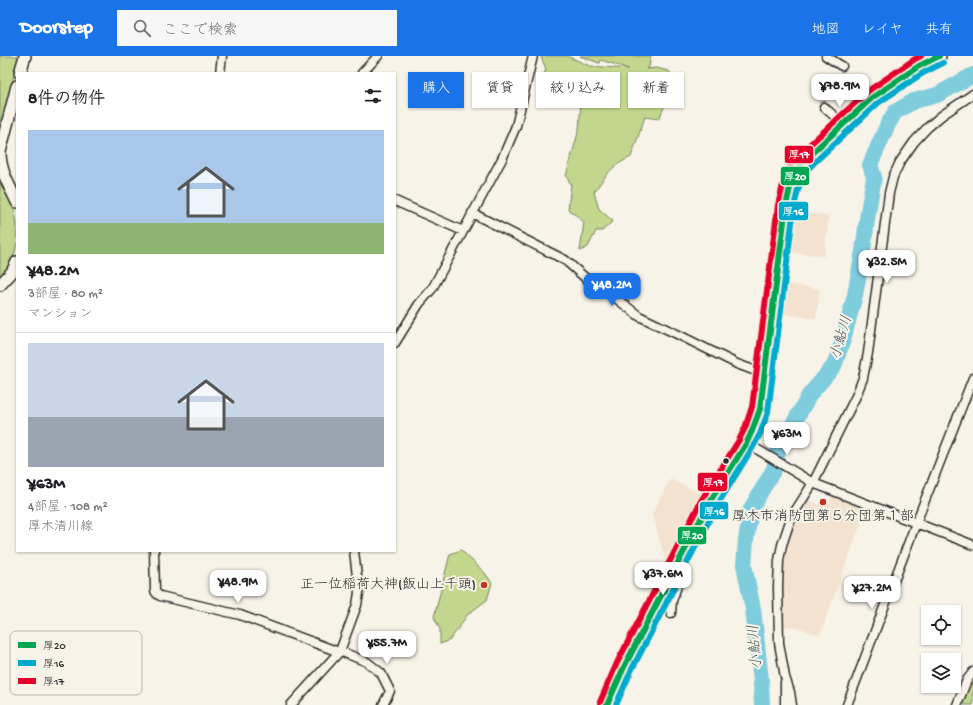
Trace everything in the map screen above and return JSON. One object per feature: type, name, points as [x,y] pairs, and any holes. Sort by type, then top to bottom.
[{"type":"main road","points":[[607,705],[621,673],[709,503],[750,446],[754,426],[760,409],[786,206],[790,188],[800,165],[873,97],[919,66],[939,56]]},
{"type":"street","points":[[20,72],[25,56]]},
{"type":"street","points":[[220,72],[222,56]]},
{"type":"street","points":[[363,72],[378,56]]},
{"type":"street","points":[[396,341],[419,304],[432,289],[502,159],[516,126],[533,56]]},
{"type":"street","points":[[826,56],[842,66]]},
{"type":"street","points":[[16,90],[0,152],[0,160],[4,175],[16,200]]},
{"type":"street","points":[[792,705],[779,643],[778,624],[779,560],[788,524],[856,396],[862,378],[868,353],[892,177],[900,162],[914,142],[927,128],[941,116],[973,94]]},
{"type":"street","points":[[824,107],[843,124]]},
{"type":"street","points":[[396,201],[463,231]]},
{"type":"street","points":[[472,213],[565,260],[590,282],[604,289],[639,316],[737,364],[764,374]]},
{"type":"street","points":[[0,285],[12,272],[16,264]]},
{"type":"street","points":[[847,705],[973,378]]},
{"type":"street","points":[[750,446],[811,482],[973,545]]},
{"type":"street","points":[[154,552],[155,591],[157,594],[160,596],[240,615],[367,662],[381,673],[390,692],[383,705]]},
{"type":"street","points":[[291,705],[339,652],[357,605],[359,594],[354,552]]},
{"type":"street","points":[[672,576],[678,583],[672,601],[673,611]]},
{"type":"street","points":[[957,705],[967,680],[973,672]]},
{"type":"street","points":[[785,677],[785,705]]},
{"type":"shaded area","points":[[791,211],[829,216],[824,256],[786,252]]},
{"type":"shaded area","points":[[782,283],[820,289],[816,319],[778,313]]},
{"type":"shaded area","points":[[670,479],[705,496],[667,569],[654,519],[651,516]]},
{"type":"shaded area","points":[[832,495],[866,509],[820,635],[802,629],[780,625],[783,552],[793,520],[806,499],[827,507]]},
{"type":"green space","points":[[0,56],[19,56],[0,130]]},
{"type":"green space","points":[[567,56],[590,66],[629,69],[601,60],[599,63],[580,56],[651,56],[649,67],[646,69],[656,68],[670,72],[628,72],[628,108],[664,108],[659,119],[645,117],[631,157],[618,164],[606,176],[594,192],[599,209],[613,221],[602,231],[596,231],[588,247],[580,251],[584,222],[568,209],[571,184],[566,176],[579,129],[580,108],[620,108],[620,72],[545,72],[546,69],[541,57]]},
{"type":"green space","points":[[0,181],[14,209],[16,220],[16,245],[12,261],[0,277]]},
{"type":"green space","points":[[461,550],[485,573],[492,583],[487,600],[468,614],[450,640],[440,644],[440,629],[434,617],[450,554]]},
{"type":"green space","points":[[973,677],[973,705],[961,705],[971,680]]},
{"type":"waterway","name":"小鮎川","points":[[762,705],[761,680],[753,609],[744,565],[751,509],[774,469],[778,451],[810,394],[834,366],[843,340],[855,295],[863,251],[874,177],[870,165],[887,126],[895,112],[914,101],[937,95],[973,75]]},
{"type":"transit line","name":"厚17","points":[[600,702],[617,663],[702,499],[745,428],[752,407],[778,205],[789,169],[794,159],[868,91],[921,56]]},
{"type":"transit line","name":"厚20","points":[[607,705],[624,667],[709,503],[746,444],[760,409],[786,206],[790,188],[800,165],[873,97],[919,66],[939,56]]},
{"type":"transit line","name":"厚16","points":[[616,705],[631,671],[716,507],[760,434],[768,412],[794,207],[803,176],[819,158],[878,103],[923,73],[943,63]]},
{"type":"place","name":"厚木市消防団第５分団第１部","points":[[823,502]]},
{"type":"place","name":"正一位稲荷大神(飯山上千頭)","points":[[484,585]]}]
